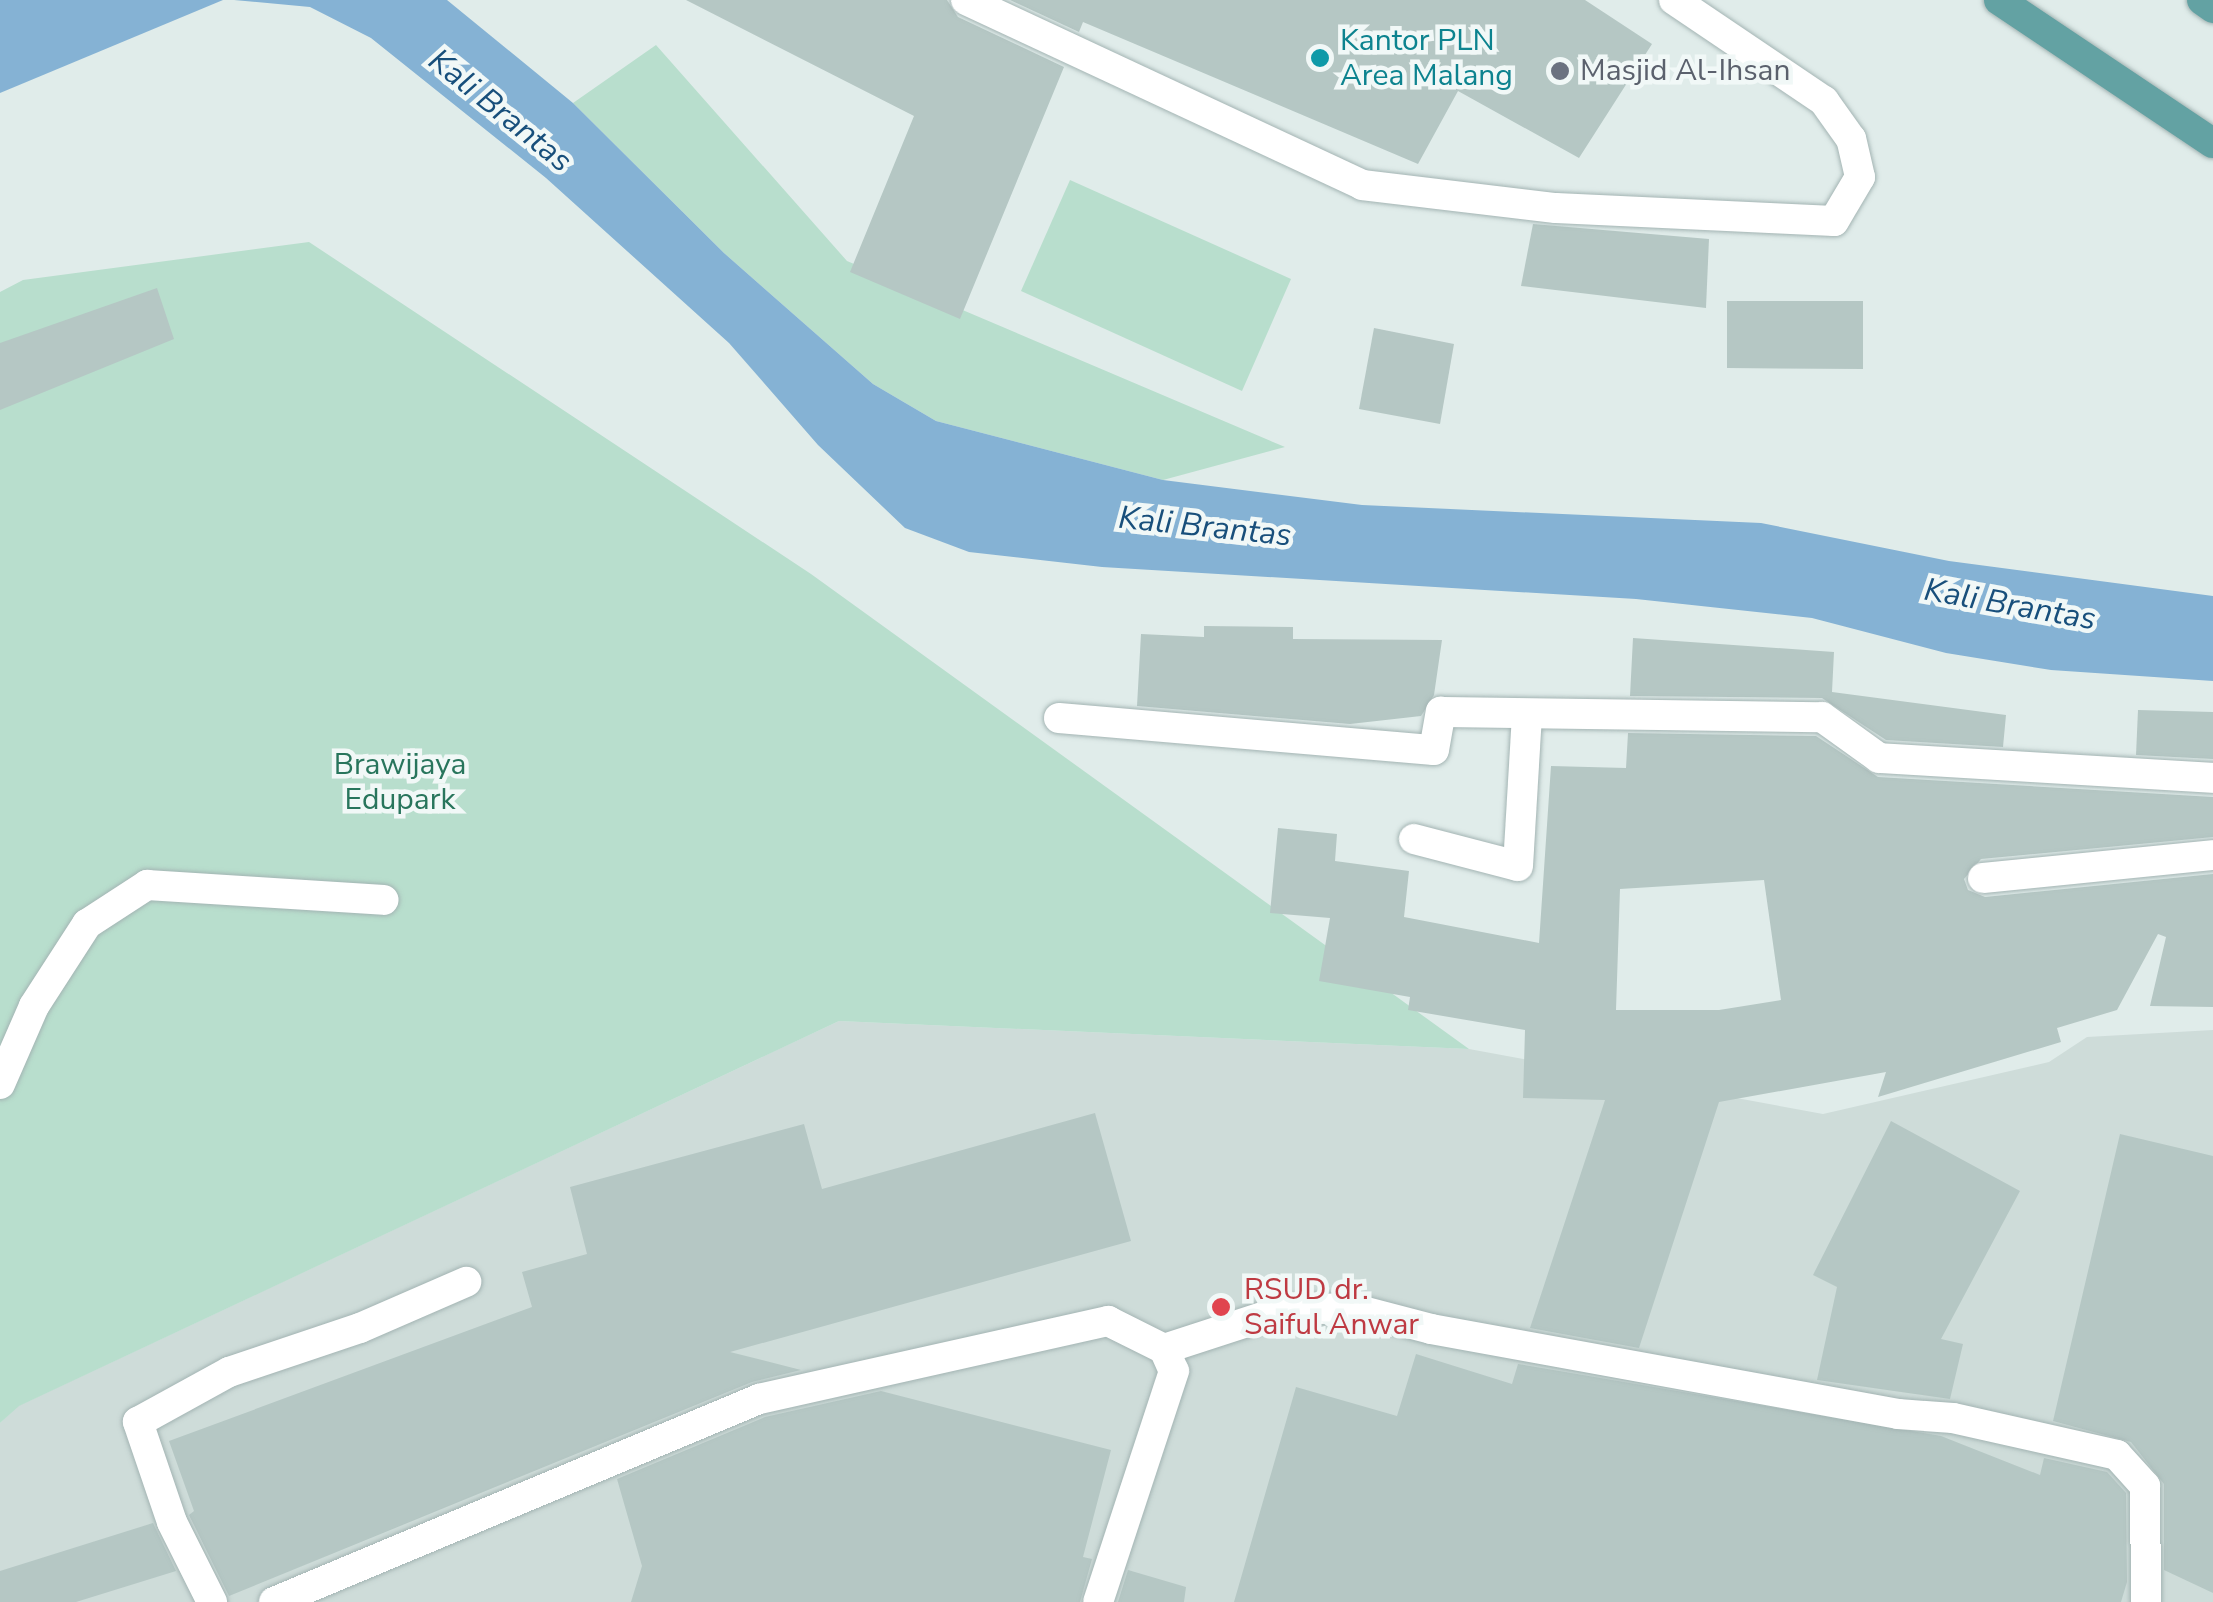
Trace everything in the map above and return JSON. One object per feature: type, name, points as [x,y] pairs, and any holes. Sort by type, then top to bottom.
[{"type":"main road","points":[[1999,0],[2213,143]]},
{"type":"main road","points":[[2202,0],[2213,8]]},
{"type":"street","points":[[966,0],[1362,185],[1556,208],[1834,221],[1860,177],[1851,139],[1824,101],[1674,0]]},
{"type":"street","points":[[1059,718],[1434,750],[1440,712],[1822,717],[1879,758],[2213,778]]},
{"type":"street","points":[[1414,839],[1518,866],[1527,716]]},
{"type":"street","points":[[1982,878],[2213,855]]},
{"type":"street","points":[[0,1084],[34,1006],[87,924],[148,884],[384,900]]},
{"type":"street","points":[[212,1602],[172,1522],[138,1422],[229,1372],[360,1328],[466,1282]]},
{"type":"street","points":[[1164,1349],[1284,1310],[1351,1308],[1431,1329],[1898,1414],[1953,1418],[2117,1455],[2145,1486],[2152,1600]]},
{"type":"street","points":[[274,1602],[759,1400],[1088,1322],[1124,1325],[1164,1349],[1174,1385],[1098,1602]]},
{"type":"shaded area","name":"RSUD dr. Saiful Anwar","points":[[839,1021],[1469,1049],[1823,1114],[2049,1062],[2087,1037],[2213,1030],[2213,1602],[0,1602],[0,1423],[18,1406]]},
{"type":"green space","points":[[656,45],[847,261],[1285,447],[1163,480],[936,421],[873,384],[724,253],[573,103]]},
{"type":"green space","points":[[1070,180],[1291,279],[1242,391],[1021,291]]},
{"type":"green space","name":"Brawijaya Edupark","points":[[309,242],[811,574],[1469,1049],[839,1021],[19,1406],[0,1423],[0,292],[23,280]]},
{"type":"water","points":[[0,0],[223,0],[0,93]]},
{"type":"water","name":"Kali Brantas","points":[[234,0],[447,0],[573,103],[724,253],[873,384],[936,421],[1163,480],[1362,505],[1761,523],[1949,561],[2213,596],[2213,681],[2051,670],[1946,653],[1812,618],[1636,599],[1102,567],[969,552],[905,528],[818,445],[729,343],[546,178],[371,38],[310,7]]},
{"type":"building","points":[[686,0],[947,0],[958,17],[1064,67],[960,319],[850,272],[914,116]]},
{"type":"building","name":"Kantor PLN Area Malang","points":[[1010,0],[1585,0],[1652,44],[1579,158],[1458,91],[1418,164],[1083,22],[1079,32]]},
{"type":"building","points":[[1533,224],[1709,239],[1706,308],[1521,286]]},
{"type":"building","points":[[157,288],[174,339],[0,410],[0,343]]},
{"type":"building","points":[[1727,301],[1863,301],[1863,369],[1727,368]]},
{"type":"building","points":[[1374,328],[1454,344],[1440,424],[1359,409]]},
{"type":"building","points":[[1204,626],[1293,627],[1293,639],[1442,640],[1434,695],[1421,716],[1350,724],[1137,706],[1141,634],[1204,637]]},
{"type":"building","points":[[1633,638],[1834,652],[1832,692],[2006,715],[2003,747],[1886,740],[1822,698],[1630,696]]},
{"type":"building","points":[[2138,710],[2213,712],[2213,759],[2136,755]]},
{"type":"building","points":[[1628,733],[1816,736],[1878,777],[2213,797],[2213,837],[1981,859],[1964,879],[1968,890],[1985,897],[2213,874],[2213,1007],[2150,1006],[2166,937],[2158,934],[2117,1010],[2057,1028],[2061,1042],[1878,1097],[1886,1072],[1719,1102],[1639,1348],[1530,1328],[1605,1100],[1523,1098],[1525,1030],[1408,1010],[1410,997],[1319,981],[1330,918],[1270,913],[1278,828],[1337,834],[1335,861],[1409,871],[1404,917],[1539,943],[1551,766],[1626,768]],"holes":[[[1764,880],[1781,1000],[1719,1010],[1616,1010],[1620,889]]]},
{"type":"building","points":[[1095,1113],[1131,1241],[730,1352],[801,1370],[752,1382],[229,1596],[189,1515],[194,1511],[169,1441],[532,1307],[522,1272],[587,1254],[570,1187],[804,1124],[822,1189]]},
{"type":"building","points":[[1891,1121],[2020,1191],[1941,1339],[1963,1344],[1950,1399],[1817,1380],[1837,1287],[1813,1275]]},
{"type":"building","points":[[2120,1134],[2213,1156],[2213,1593],[2164,1570],[2164,1484],[2131,1442],[2053,1421]]},
{"type":"building","points":[[1416,1354],[1512,1384],[1518,1364],[1941,1436],[2040,1475],[2044,1458],[2107,1472],[2126,1493],[2127,1582],[2121,1602],[1234,1602],[1296,1387],[1397,1416]]},
{"type":"building","points":[[881,1391],[1111,1450],[1083,1557],[1092,1559],[1080,1602],[631,1602],[642,1566],[617,1479],[765,1417]]},
{"type":"building","points":[[153,1523],[176,1571],[76,1602],[0,1602],[0,1571]]},
{"type":"building","points":[[1128,1570],[1186,1587],[1184,1602],[1118,1602]]},
{"type":"place","name":"Kantor PLN Area Malang","points":[[1320,58]]},
{"type":"place","name":"Masjid Al-Ihsan","points":[[1560,71]]},
{"type":"place","name":"RSUD dr. Saiful Anwar","points":[[1221,1307]]}]
